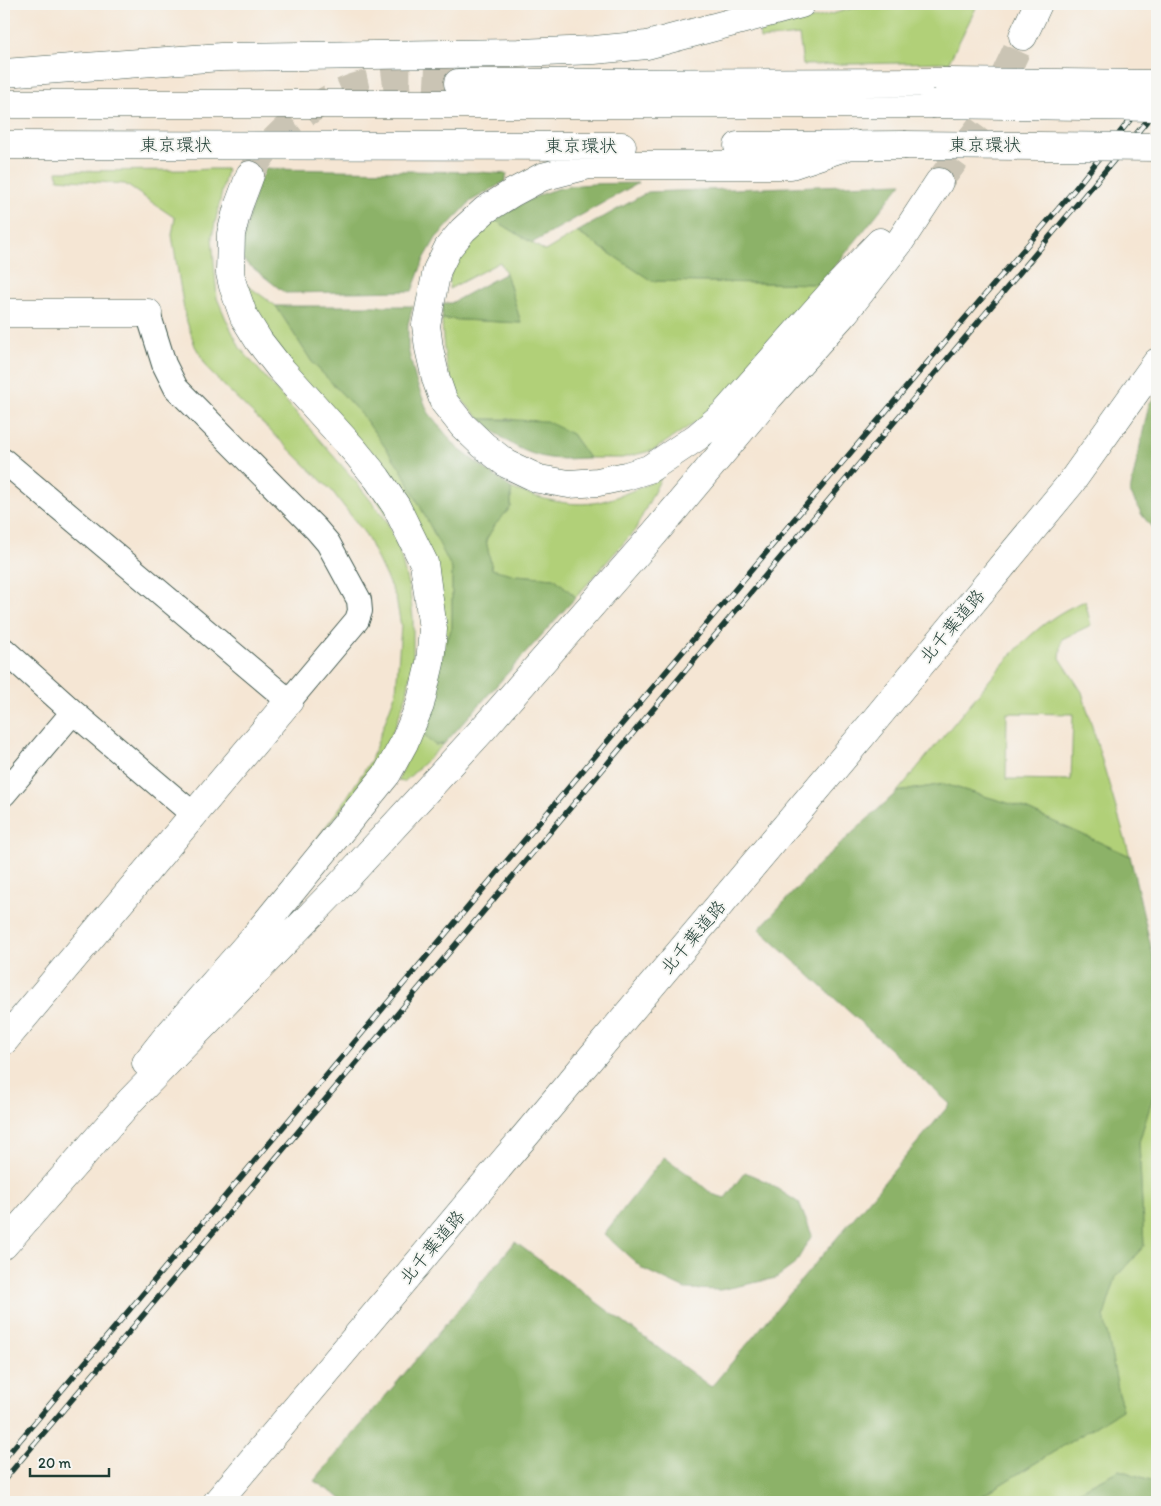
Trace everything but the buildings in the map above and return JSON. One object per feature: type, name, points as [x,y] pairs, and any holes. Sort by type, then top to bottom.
[{"type":"main road","points":[[4,73],[221,57],[519,53],[603,49],[648,45],[801,4]]},
{"type":"main road","points":[[1023,36],[1038,4]]},
{"type":"main road","points":[[458,83],[947,82],[1157,84]]},
{"type":"main road","points":[[4,104],[932,104],[1157,107]]},
{"type":"main road","points":[[4,1245],[131,1100],[341,884],[496,714],[654,534],[769,397],[845,312],[899,243],[939,182],[834,290],[724,414],[697,437],[649,469],[598,482],[569,484],[539,479],[507,464],[463,426],[444,402],[436,379],[426,325],[437,270],[448,248],[463,230],[485,210],[542,177],[589,165],[791,165],[854,144]]},
{"type":"main road","name":"東京環状","points":[[4,145],[718,147],[854,144],[1157,147]]},
{"type":"main road","points":[[49,1192],[165,1039],[256,935],[387,774],[404,743],[420,705],[430,663],[433,629],[424,563],[396,506],[360,457],[280,368],[259,341],[244,316],[230,273],[231,234],[238,207],[250,175]]},
{"type":"main road","points":[[4,313],[148,313]]},
{"type":"main road","name":"北千葉道路","points":[[217,1502],[854,746],[1070,484],[1157,362]]},
{"type":"main road","points":[[4,1041],[289,701]]},
{"type":"street","points":[[4,461],[289,701],[357,620],[360,611],[359,600],[328,543],[316,528],[170,380],[148,313]]},
{"type":"street","points":[[4,650],[73,712],[194,814]]},
{"type":"street","points":[[4,794],[73,712]]},
{"type":"green space","points":[[869,4],[978,4],[949,62],[803,65],[799,35],[760,39],[759,31]]},
{"type":"green space","points":[[227,169],[212,237],[217,298],[226,319],[240,348],[356,482],[386,520],[398,545],[410,593],[413,618],[413,658],[407,694],[395,727],[372,774],[312,845],[342,805],[371,760],[396,692],[401,626],[396,598],[366,535],[332,491],[210,372],[195,346],[185,316],[172,235],[175,218],[125,184],[58,179],[57,171]]},
{"type":"green space","points":[[261,169],[507,174],[504,182],[471,201],[436,238],[424,259],[412,291],[285,293],[239,257]]},
{"type":"green space","points":[[638,183],[532,243],[495,220],[536,197],[560,188],[593,184]]},
{"type":"green space","points":[[902,183],[821,284],[652,281],[577,232],[648,192]]},
{"type":"green space","points":[[495,220],[545,251],[577,232],[652,281],[821,284],[718,407],[654,450],[622,458],[589,458],[572,434],[511,419],[480,419],[457,392],[449,374],[445,356],[442,319],[521,323],[506,273],[500,262],[449,289],[450,275],[459,258],[470,244]]},
{"type":"green space","points":[[506,273],[521,323],[442,319],[443,303],[451,303]]},
{"type":"green space","points":[[244,283],[276,306],[312,362],[362,415],[401,469],[427,517],[452,569],[452,627],[439,665],[439,593],[266,334]]},
{"type":"green space","points":[[276,306],[413,306],[408,324],[408,349],[416,381],[428,412],[457,448],[511,488],[511,507],[495,525],[486,540],[492,569],[516,575],[554,578],[576,597],[444,744],[435,745],[426,738],[422,724],[452,627],[452,569],[401,469],[362,415],[312,362]]},
{"type":"green space","points":[[1157,393],[1157,534],[1142,515],[1130,492],[1149,404]]},
{"type":"green space","points":[[480,419],[546,421],[572,434],[589,458],[555,459],[530,453],[495,433]]},
{"type":"green space","points":[[661,478],[635,530],[576,597],[554,578],[516,575],[492,570],[486,540],[495,525],[511,507],[511,488],[554,501],[588,504],[630,492]]},
{"type":"green space","points":[[1085,601],[1091,625],[1062,639],[1060,658],[1082,692],[1130,856],[1021,807],[944,784],[897,792],[1021,645],[1035,631],[1067,609]],"holes":[[[1007,713],[1073,714],[1071,780],[1006,779]]]},
{"type":"green space","points":[[422,724],[435,745],[444,744],[404,782],[398,781]]},
{"type":"green space","points":[[944,784],[1021,807],[1130,856],[1157,973],[1157,1084],[1139,1142],[1144,1246],[1116,1277],[1104,1316],[1122,1410],[972,1502],[347,1502],[314,1481],[515,1242],[711,1387],[950,1104],[759,929],[823,860],[897,792]]},
{"type":"green space","points":[[1157,1084],[1157,1482],[1119,1470],[1058,1502],[972,1502],[1122,1410],[1103,1316],[1116,1277],[1144,1246],[1139,1142]]},
{"type":"green space","points":[[664,1157],[712,1194],[725,1198],[745,1172],[767,1182],[799,1203],[812,1235],[795,1264],[776,1278],[720,1290],[685,1289],[643,1269],[604,1234]]},
{"type":"green space","points":[[1119,1470],[1157,1482],[1157,1502],[1058,1502]]},
{"type":"tunnel","points":[[939,182],[982,124],[1023,36]]},
{"type":"tunnel","points":[[250,175],[260,157],[282,132],[309,111],[338,94],[367,84],[390,80],[458,83]]},
{"type":"railway","points":[[4,1459],[807,504],[1075,189],[1157,86]]},
{"type":"railway","points":[[4,1480],[1157,109]]}]
